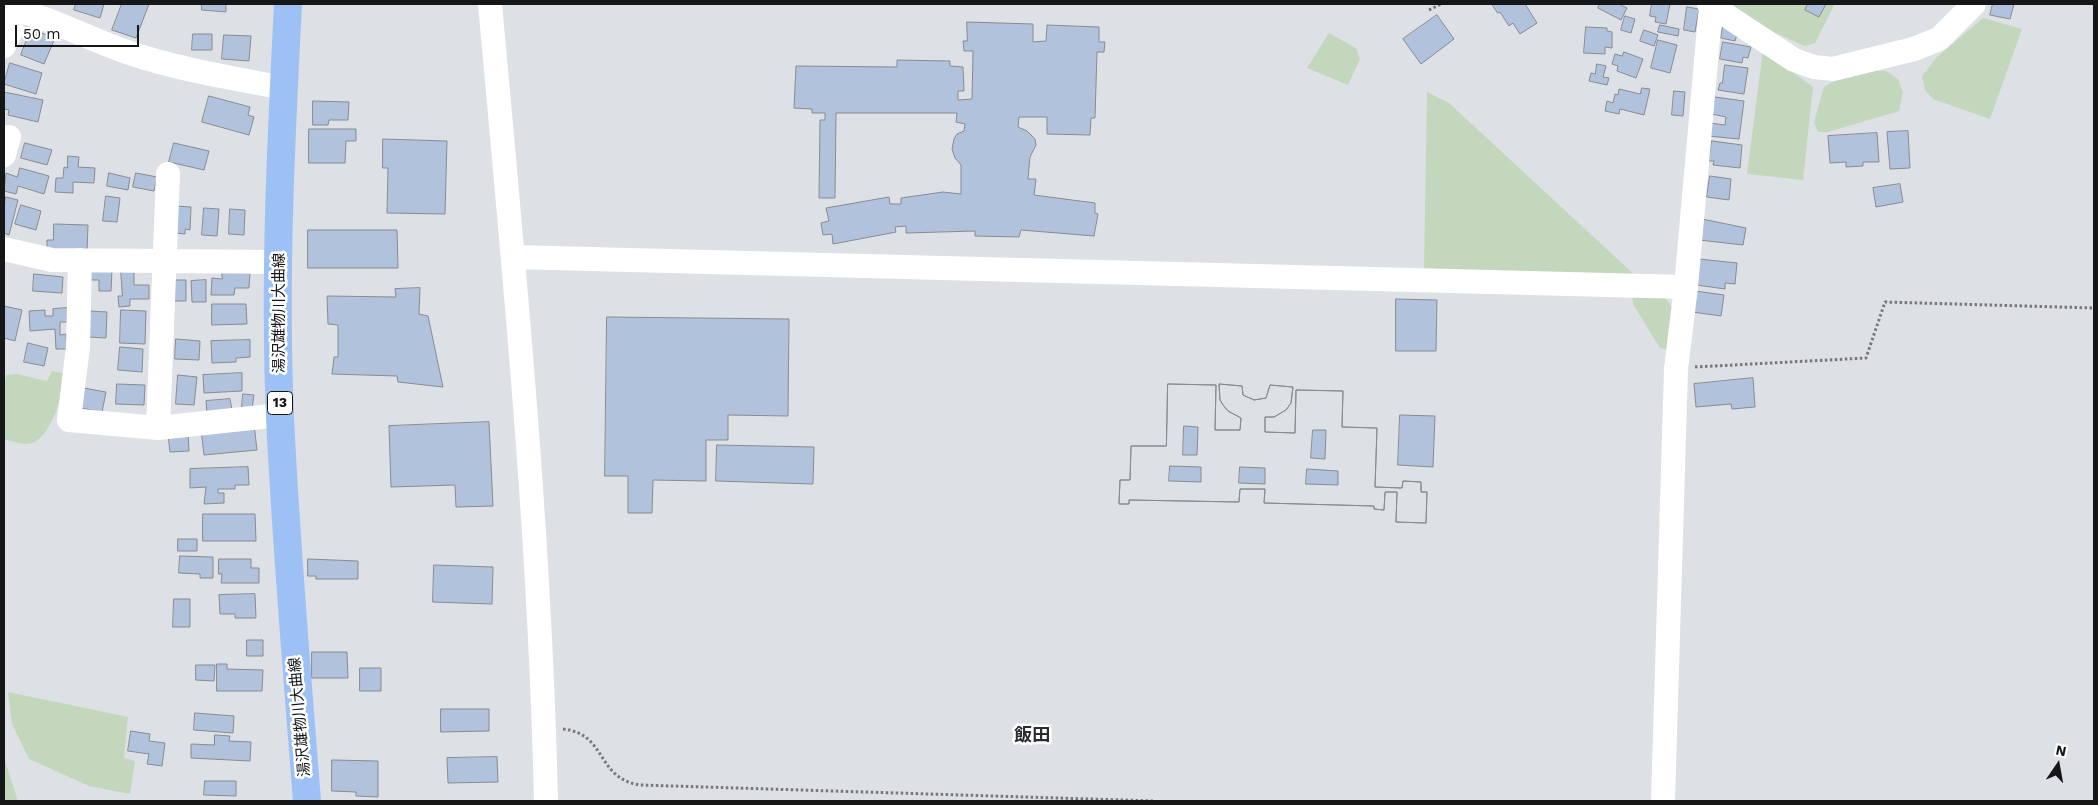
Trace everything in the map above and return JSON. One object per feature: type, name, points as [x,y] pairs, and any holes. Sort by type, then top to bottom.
[{"type":"main road","name":"湯沢雄物川大曲線","points":[[288,4],[279,262],[280,415],[292,619],[307,801]]},
{"type":"street","points":[[490,4],[512,258],[538,601],[546,801]]},
{"type":"street","points":[[1663,801],[1676,369],[1686,287],[1710,4],[1794,60],[1814,67],[1833,69],[1914,49],[1939,39],[1974,4]]},
{"type":"street","points":[[4,46],[10,33],[11,7],[127,52],[156,61],[284,88]]},
{"type":"street","points":[[158,428],[168,174]]},
{"type":"street","points":[[4,253],[52,260],[279,262]]},
{"type":"street","points":[[512,258],[1686,287]]},
{"type":"street","points":[[80,260],[78,347],[69,420],[158,428],[280,415]]},
{"type":"path","points":[[1429,10],[1441,4]]},
{"type":"path","points":[[1676,369],[1866,358],[1885,302],[2094,308]]},
{"type":"path","points":[[544,727],[572,730],[583,734],[591,741],[616,776],[627,783],[640,785],[1154,801]]},
{"type":"green space","points":[[1726,4],[1835,4],[1815,43],[1805,46],[1773,32]]},
{"type":"green space","points":[[1983,18],[2022,29],[1990,119],[1933,99],[1925,90],[1922,76],[1937,57]]},
{"type":"green space","points":[[1329,33],[1356,48],[1360,59],[1348,85],[1307,68]]},
{"type":"green space","points":[[1763,50],[1813,87],[1803,180],[1747,174]]},
{"type":"green space","points":[[1866,71],[1886,71],[1898,79],[1903,93],[1899,111],[1828,132],[1818,132],[1814,122],[1824,87],[1840,78]]},
{"type":"green space","points":[[1427,92],[1449,103],[1639,279],[1424,269]]},
{"type":"green space","points":[[1632,295],[1664,296],[1677,314],[1670,350],[1660,348],[1633,304]]},
{"type":"green space","points":[[52,371],[68,374],[59,404],[43,435],[27,444],[4,439],[4,388],[6,375],[16,374],[47,381]]},
{"type":"green space","points":[[8,692],[128,717],[124,758],[135,761],[130,794],[89,786],[29,759],[12,724]]},
{"type":"green space","points":[[4,758],[18,801],[4,801]]},
{"type":"building","points":[[76,4],[104,4],[100,18],[74,10]]},
{"type":"building","points":[[122,4],[149,4],[136,38],[112,30]]},
{"type":"building","points":[[202,4],[226,4],[226,12],[202,10]]},
{"type":"building","points":[[1492,4],[1525,4],[1537,23],[1520,34],[1513,23],[1509,26]]},
{"type":"building","points":[[1600,4],[1619,4],[1627,8],[1621,20],[1598,8]]},
{"type":"building","points":[[1652,4],[1670,4],[1666,24],[1655,22],[1656,17],[1650,16]]},
{"type":"building","points":[[1808,4],[1826,4],[1819,17],[1805,10]]},
{"type":"building","points":[[1993,4],[2014,4],[2010,19],[1990,15]]},
{"type":"building","points":[[1687,7],[1699,9],[1695,32],[1684,30]]},
{"type":"building","points":[[1437,15],[1454,39],[1421,64],[1403,39]]},
{"type":"building","points":[[1625,16],[1635,19],[1631,33],[1621,30]]},
{"type":"building","points":[[967,22],[1033,24],[1033,42],[1046,41],[1047,25],[1099,27],[1099,42],[1105,42],[1104,52],[1097,52],[1095,118],[1091,118],[1090,135],[1047,134],[1047,117],[1019,117],[1018,127],[1027,131],[1035,139],[1036,145],[1030,157],[1028,179],[1036,179],[1034,195],[1095,203],[1095,213],[1098,214],[1094,236],[1021,230],[1019,237],[975,236],[975,231],[906,233],[906,226],[895,227],[896,232],[833,244],[832,234],[823,235],[821,223],[829,221],[826,208],[889,197],[890,204],[901,204],[901,198],[943,192],[961,194],[961,165],[955,158],[952,149],[954,139],[957,134],[964,131],[965,124],[956,122],[957,113],[836,113],[835,198],[819,198],[820,120],[825,120],[825,113],[812,113],[812,109],[794,108],[796,66],[897,67],[897,60],[950,61],[950,66],[963,67],[964,91],[958,91],[958,100],[972,99],[973,51],[964,51],[963,41],[967,41]]},
{"type":"building","points":[[1660,25],[1679,29],[1678,36],[1658,32]]},
{"type":"building","points":[[1723,26],[1737,34],[1735,41],[1721,38]]},
{"type":"building","points":[[1586,27],[1607,28],[1607,31],[1612,32],[1612,48],[1605,47],[1605,54],[1584,53]]},
{"type":"building","points":[[31,29],[55,38],[44,64],[21,55]]},
{"type":"building","points":[[1644,30],[1658,35],[1654,46],[1640,41]]},
{"type":"building","points":[[193,34],[212,34],[212,50],[192,50]]},
{"type":"building","points":[[224,35],[251,36],[249,61],[222,59]]},
{"type":"building","points":[[1658,40],[1677,45],[1670,73],[1651,68]]},
{"type":"building","points":[[1723,42],[1751,47],[1748,58],[1743,57],[1742,63],[1720,59]]},
{"type":"building","points":[[1624,52],[1643,59],[1636,78],[1617,71],[1618,66],[1612,64],[1615,54],[1622,56]]},
{"type":"building","points":[[10,63],[42,73],[36,94],[4,84]]},
{"type":"building","points":[[1597,64],[1606,66],[1603,77],[1609,78],[1607,85],[1589,81],[1591,73],[1595,74]]},
{"type":"building","points":[[1725,65],[1748,68],[1744,94],[1718,90],[1720,83],[1722,83]]},
{"type":"building","points":[[1642,88],[1650,89],[1644,115],[1620,109],[1619,114],[1605,111],[1607,101],[1613,103],[1615,94],[1618,95],[1619,89],[1640,94]]},
{"type":"building","points":[[1674,91],[1685,92],[1683,116],[1672,115]]},
{"type":"building","points":[[4,92],[43,100],[38,122],[8,115],[9,110],[4,109]]},
{"type":"building","points":[[209,96],[250,107],[248,115],[254,117],[249,135],[202,122]]},
{"type":"building","points":[[1715,97],[1744,101],[1739,139],[1708,136],[1710,123],[1725,125],[1726,117],[1712,114]]},
{"type":"building","points":[[313,101],[349,102],[348,120],[329,120],[328,125],[313,125]]},
{"type":"building","points":[[309,129],[356,129],[356,141],[346,141],[345,163],[309,163]]},
{"type":"building","points":[[1908,131],[1910,168],[1890,169],[1887,132]]},
{"type":"building","points":[[1877,133],[1879,162],[1863,162],[1863,166],[1846,167],[1846,162],[1830,163],[1828,136]]},
{"type":"building","points":[[383,139],[447,141],[445,214],[387,213],[388,168],[383,168]]},
{"type":"building","points":[[1712,141],[1742,145],[1740,168],[1713,165],[1714,161],[1709,161]]},
{"type":"building","points":[[25,143],[52,150],[47,165],[21,158]]},
{"type":"building","points":[[174,143],[209,151],[204,170],[169,162]]},
{"type":"building","points":[[68,156],[79,157],[78,167],[95,168],[94,183],[73,182],[73,193],[55,192],[56,178],[63,178],[64,167],[67,168]]},
{"type":"building","points":[[20,168],[49,176],[44,194],[18,186],[16,194],[4,191],[6,173],[17,177]]},
{"type":"building","points":[[109,173],[130,178],[128,190],[107,186]]},
{"type":"building","points":[[136,173],[157,177],[154,191],[133,187]]},
{"type":"building","points":[[1710,176],[1731,179],[1729,200],[1707,197]]},
{"type":"building","points":[[1900,184],[1903,202],[1876,207],[1873,188]]},
{"type":"building","points":[[106,196],[120,198],[117,222],[103,221]]},
{"type":"building","points":[[6,197],[18,200],[9,235],[4,233]]},
{"type":"building","points":[[21,205],[41,211],[36,230],[15,224]]},
{"type":"building","points":[[176,206],[191,207],[190,230],[185,229],[185,234],[175,233]]},
{"type":"building","points":[[204,208],[219,209],[217,236],[202,235]]},
{"type":"building","points":[[230,209],[245,210],[244,235],[229,234]]},
{"type":"building","points":[[1702,219],[1746,228],[1743,245],[1699,240]]},
{"type":"building","points":[[54,224],[88,225],[87,251],[47,249],[47,240],[53,240]]},
{"type":"building","points":[[308,230],[397,230],[398,268],[308,268]]},
{"type":"building","points":[[1699,259],[1737,263],[1735,284],[1725,283],[1725,289],[1696,285]]},
{"type":"building","points":[[91,270],[112,270],[111,291],[99,291],[99,280],[91,280]]},
{"type":"building","points":[[121,270],[134,270],[134,285],[149,285],[149,299],[130,299],[130,306],[119,307],[118,296],[122,296]]},
{"type":"building","points":[[222,273],[250,273],[249,288],[235,288],[234,295],[211,295],[212,278],[222,279]]},
{"type":"building","points":[[34,274],[63,277],[62,293],[33,291]]},
{"type":"building","points":[[172,280],[186,280],[186,301],[173,301]]},
{"type":"building","points":[[206,280],[206,302],[192,302],[191,281]]},
{"type":"building","points":[[420,288],[419,314],[428,316],[443,387],[398,382],[397,376],[332,374],[334,357],[338,357],[338,325],[328,324],[327,296],[396,297],[395,289]]},
{"type":"building","points":[[1695,291],[1724,295],[1721,316],[1692,312]]},
{"type":"building","points":[[1396,299],[1437,300],[1436,351],[1396,351]]},
{"type":"building","points":[[212,304],[246,304],[247,324],[212,325]]},
{"type":"building","points":[[4,306],[22,310],[15,341],[4,338]]},
{"type":"building","points":[[68,308],[69,322],[60,322],[60,335],[66,334],[67,349],[56,349],[55,329],[30,331],[29,311],[45,310],[45,316],[53,316],[53,309]]},
{"type":"building","points":[[121,310],[146,311],[145,344],[120,343]]},
{"type":"building","points":[[89,311],[107,312],[106,338],[88,337]]},
{"type":"building","points":[[607,317],[789,319],[788,416],[728,415],[728,440],[706,440],[706,481],[653,480],[652,513],[628,513],[628,476],[605,476]]},
{"type":"building","points":[[176,339],[200,341],[199,360],[175,359]]},
{"type":"building","points":[[250,340],[250,357],[236,358],[236,362],[212,363],[211,341]]},
{"type":"building","points":[[28,343],[48,348],[44,366],[24,362]]},
{"type":"building","points":[[120,347],[143,349],[142,372],[118,370]]},
{"type":"building","points":[[242,373],[242,391],[204,393],[203,375]]},
{"type":"building","points":[[178,375],[197,377],[194,405],[176,404]]},
{"type":"building","points":[[1753,378],[1755,407],[1732,409],[1731,404],[1696,407],[1694,384]]},
{"type":"building","points":[[117,384],[145,385],[144,405],[116,404]]},
{"type":"building","points":[[1168,384],[1216,385],[1215,430],[1240,430],[1241,418],[1228,411],[1223,405],[1220,400],[1219,384],[1242,386],[1243,395],[1254,400],[1266,398],[1270,385],[1293,387],[1291,403],[1286,410],[1274,417],[1265,417],[1265,432],[1295,433],[1296,390],[1343,391],[1342,427],[1377,428],[1375,487],[1402,488],[1403,481],[1421,482],[1421,492],[1427,492],[1426,523],[1396,522],[1397,492],[1385,492],[1384,510],[1374,509],[1374,506],[1264,503],[1265,489],[1240,489],[1239,502],[1129,500],[1129,504],[1119,504],[1120,480],[1130,480],[1131,446],[1166,446]],"holes":[[[1184,426],[1198,427],[1197,455],[1183,455]],[[1313,430],[1326,430],[1325,459],[1311,458]],[[1170,466],[1201,467],[1201,482],[1169,481]],[[1240,467],[1265,468],[1265,484],[1239,483]],[[1307,469],[1338,471],[1338,485],[1306,484]]]},
{"type":"building","points":[[1168,384],[1216,385],[1215,430],[1240,430],[1241,418],[1228,411],[1223,405],[1220,400],[1219,384],[1242,386],[1243,395],[1254,400],[1266,398],[1270,385],[1293,387],[1291,403],[1286,410],[1274,417],[1265,417],[1265,432],[1295,433],[1296,390],[1343,391],[1342,427],[1377,428],[1375,487],[1402,488],[1403,481],[1421,482],[1421,492],[1427,492],[1426,523],[1396,522],[1397,492],[1385,492],[1384,510],[1374,509],[1374,506],[1264,503],[1265,489],[1240,489],[1239,502],[1129,500],[1129,504],[1119,504],[1120,480],[1130,480],[1131,446],[1166,446]]},
{"type":"building","points":[[84,388],[106,392],[102,412],[80,408]]},
{"type":"building","points":[[243,394],[254,395],[252,409],[242,407]]},
{"type":"building","points":[[230,399],[232,410],[207,413],[206,401]]},
{"type":"building","points":[[1400,415],[1435,416],[1433,467],[1398,465]]},
{"type":"building","points":[[489,422],[493,506],[456,507],[455,485],[391,487],[389,426]]},
{"type":"building","points":[[254,424],[257,450],[204,455],[201,430]]},
{"type":"building","points":[[188,433],[189,451],[170,452],[168,435]]},
{"type":"building","points":[[717,445],[814,447],[813,484],[716,481]]},
{"type":"building","points":[[248,467],[249,485],[235,485],[235,489],[218,489],[218,493],[224,493],[224,503],[204,504],[206,487],[190,488],[190,469]]},
{"type":"building","points":[[203,514],[255,514],[256,541],[203,541]]},
{"type":"building","points":[[178,539],[197,539],[197,551],[178,551]]},
{"type":"building","points":[[180,556],[213,557],[213,578],[200,578],[200,574],[179,573]]},
{"type":"building","points":[[219,559],[251,559],[251,568],[259,568],[259,583],[221,583],[222,574],[219,574]]},
{"type":"building","points":[[308,559],[358,561],[358,579],[316,579],[316,576],[308,576]]},
{"type":"building","points":[[434,565],[493,567],[492,604],[433,602]]},
{"type":"building","points":[[255,594],[256,618],[235,618],[235,614],[220,614],[219,595]]},
{"type":"building","points":[[174,599],[190,599],[190,627],[173,627]]},
{"type":"building","points":[[247,640],[263,640],[263,656],[247,656]]},
{"type":"building","points":[[312,652],[347,652],[348,678],[312,678]]},
{"type":"building","points":[[217,664],[227,664],[227,669],[263,670],[262,691],[217,691]]},
{"type":"building","points":[[196,665],[215,665],[214,681],[196,680]]},
{"type":"building","points":[[360,668],[381,668],[381,691],[360,691]]},
{"type":"building","points":[[441,709],[489,709],[489,731],[441,732]]},
{"type":"building","points":[[195,713],[234,716],[233,733],[194,730]]},
{"type":"building","points":[[131,731],[150,734],[149,741],[165,743],[162,766],[147,764],[149,754],[128,751]]},
{"type":"building","points":[[215,735],[230,736],[229,741],[251,742],[250,761],[191,758],[191,744],[214,745]]},
{"type":"building","points":[[497,757],[498,782],[448,783],[447,758]]},
{"type":"building","points":[[332,760],[378,761],[378,797],[356,796],[356,792],[332,791]]},
{"type":"building","points":[[205,781],[236,781],[236,796],[204,795]]},
{"type":"district","name":"飯田","points":[[1032,736]]}]
